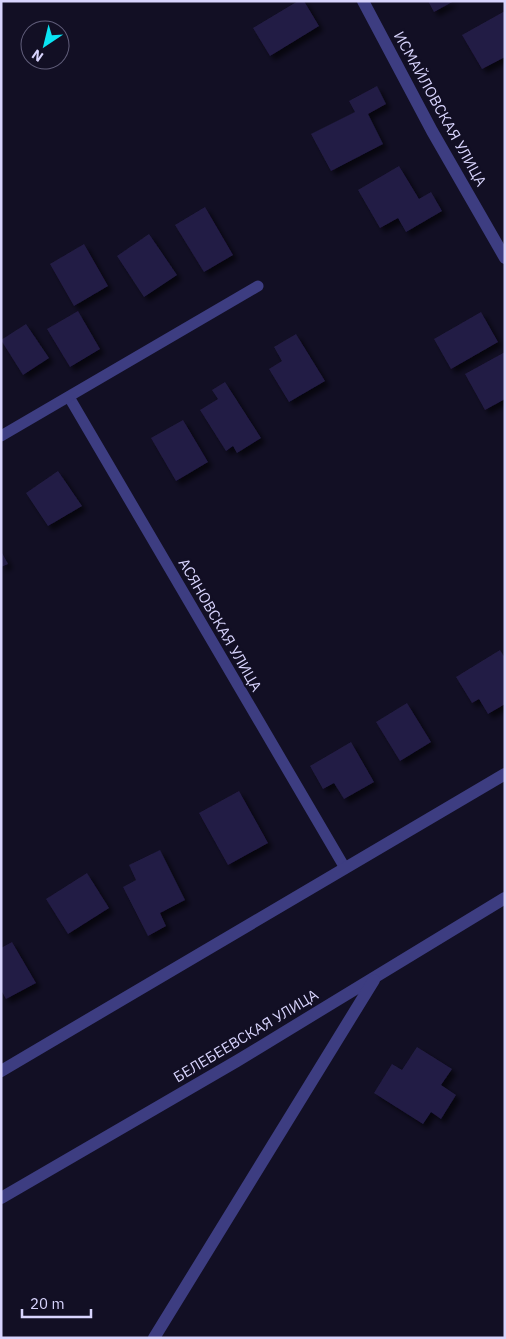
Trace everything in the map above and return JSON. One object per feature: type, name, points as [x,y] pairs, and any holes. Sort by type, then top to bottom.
[{"type":"street","name":"ИСМАЙЛОВСКАЯ УЛИЦА","points":[[363,1],[432,131],[505,258]]},
{"type":"street","points":[[1,1071],[505,774]]},
{"type":"street","name":"БЕЛЕБЕЕВСКАЯ УЛИЦА","points":[[1,1198],[238,1061],[505,898]]},
{"type":"street","points":[[154,1338],[375,978]]},
{"type":"lane","points":[[1,436],[258,286]]},
{"type":"lane","name":"АСЯНОВСКАЯ УЛИЦА","points":[[69,397],[345,868]]},
{"type":"building","points":[[298,1],[304,1],[319,26],[270,56],[253,28]]},
{"type":"building","points":[[428,1],[454,1],[434,12]]},
{"type":"building","points":[[505,11],[505,57],[482,69],[462,35]]},
{"type":"building","points":[[377,86],[386,104],[368,114],[383,144],[331,171],[311,134],[355,112],[349,101]]},
{"type":"building","points":[[399,166],[419,199],[431,192],[442,211],[406,232],[398,218],[380,228],[358,190]]},
{"type":"building","points":[[205,207],[233,255],[204,272],[175,225]]},
{"type":"building","points":[[149,234],[177,275],[144,297],[117,256]]},
{"type":"building","points":[[84,244],[108,286],[74,306],[50,264]]},
{"type":"building","points":[[78,311],[100,349],[70,367],[47,329]]},
{"type":"building","points":[[481,312],[498,342],[451,369],[434,339]]},
{"type":"building","points":[[26,324],[49,358],[23,375],[1,340]]},
{"type":"building","points":[[296,334],[325,381],[289,402],[269,369],[282,361],[274,347]]},
{"type":"building","points":[[505,352],[505,399],[485,410],[465,374]]},
{"type":"building","points":[[225,382],[261,438],[237,453],[233,446],[226,451],[200,410],[218,399],[212,390]]},
{"type":"building","points":[[183,420],[208,462],[176,481],[151,438]]},
{"type":"building","points":[[58,471],[82,506],[48,526],[26,493]]},
{"type":"building","points":[[1,551],[8,564],[1,567]]},
{"type":"building","points":[[500,650],[505,658],[505,704],[488,714],[479,699],[472,703],[456,677]]},
{"type":"building","points":[[407,703],[431,742],[400,761],[376,722]]},
{"type":"building","points":[[351,742],[374,782],[344,799],[334,783],[323,789],[310,766]]},
{"type":"building","points":[[239,791],[268,843],[228,865],[199,813]]},
{"type":"building","points":[[160,850],[185,900],[160,913],[166,926],[148,936],[123,887],[136,880],[129,865]]},
{"type":"building","points":[[87,873],[109,908],[68,934],[46,899]]},
{"type":"building","points":[[12,942],[36,983],[6,999],[1,990],[1,948]]},
{"type":"building","points":[[417,1047],[452,1069],[441,1085],[456,1095],[441,1119],[431,1112],[423,1124],[374,1093],[392,1064],[402,1070]]}]
